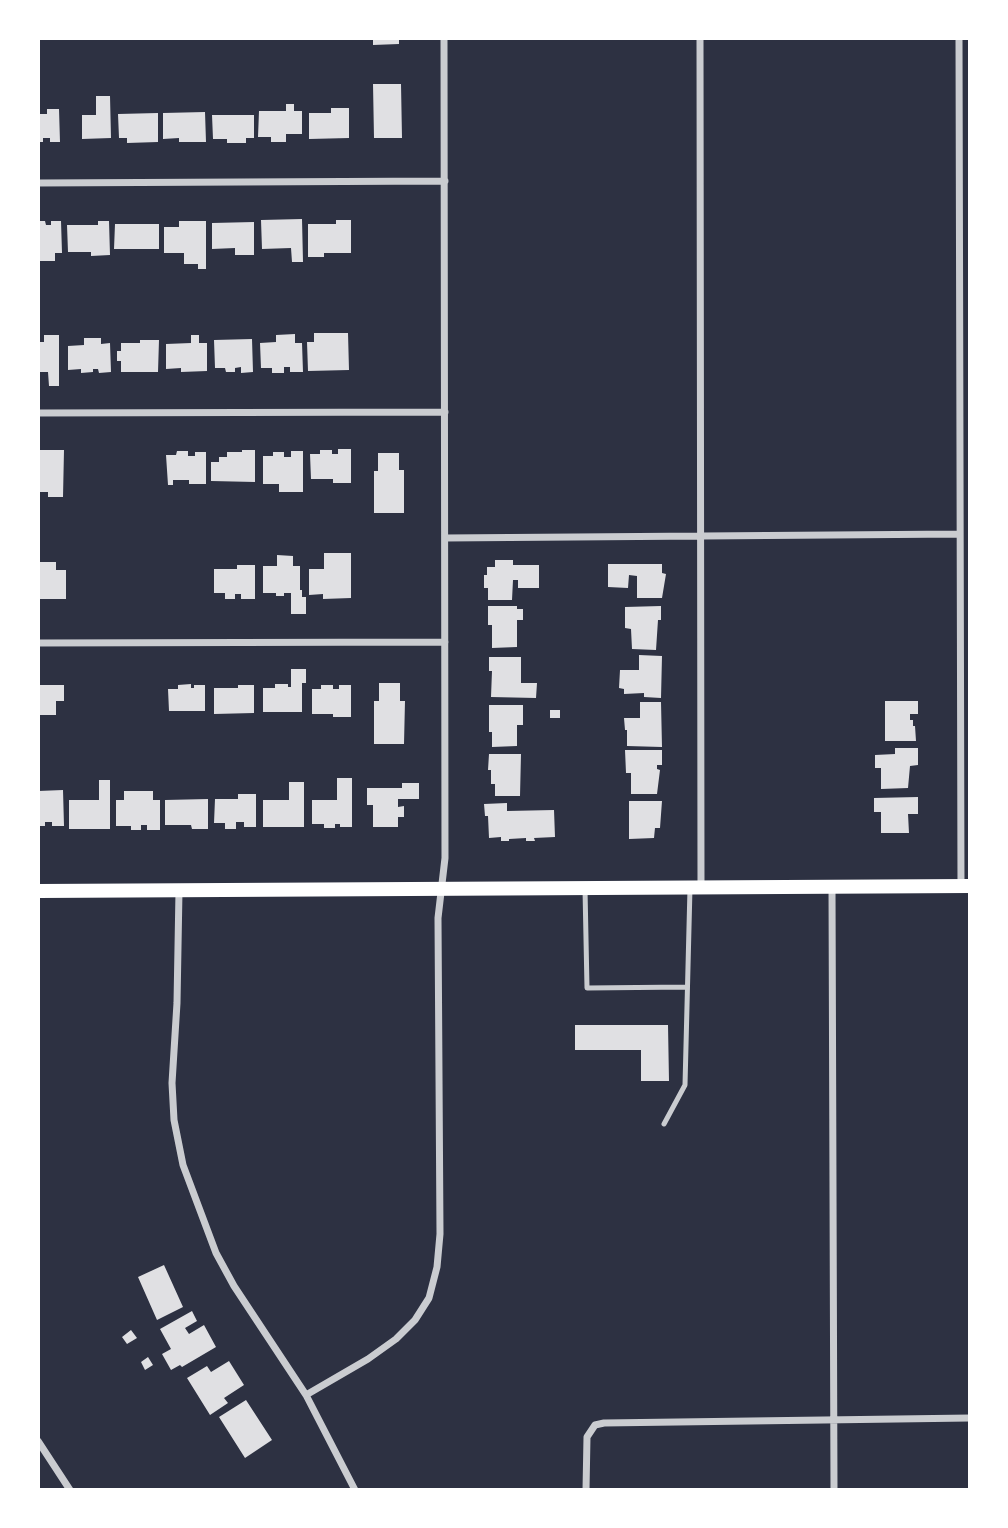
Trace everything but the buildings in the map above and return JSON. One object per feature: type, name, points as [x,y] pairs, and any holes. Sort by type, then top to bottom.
[{"type":"main road","points":[[38,891],[965,886]]},
{"type":"street","points":[[306,1395],[368,1359],[396,1339],[415,1320],[429,1298],[437,1267],[440,1234],[438,918],[445,858],[444,38]]},
{"type":"street","points":[[696,888],[702,536],[700,38]]},
{"type":"street","points":[[959,38],[960,534],[965,886]]},
{"type":"street","points":[[38,183],[445,181]]},
{"type":"street","points":[[959,204],[970,204]]},
{"type":"street","points":[[38,413],[445,412]]},
{"type":"street","points":[[445,538],[960,534]]},
{"type":"street","points":[[38,643],[445,642]]},
{"type":"street","points":[[831,887],[834,1489]]},
{"type":"street","points":[[179,891],[172,1083],[174,1120],[183,1165],[216,1253],[234,1286],[306,1395],[355,1489]]},
{"type":"street","points":[[586,1489],[586,1443],[589,1431],[595,1425],[604,1423],[970,1418]]},
{"type":"street","points":[[38,1441],[70,1489]]},
{"type":"lane","points":[[664,1124],[685,1085],[687,987],[696,888]]},
{"type":"lane","points":[[585,889],[587,988],[687,987]]}]
